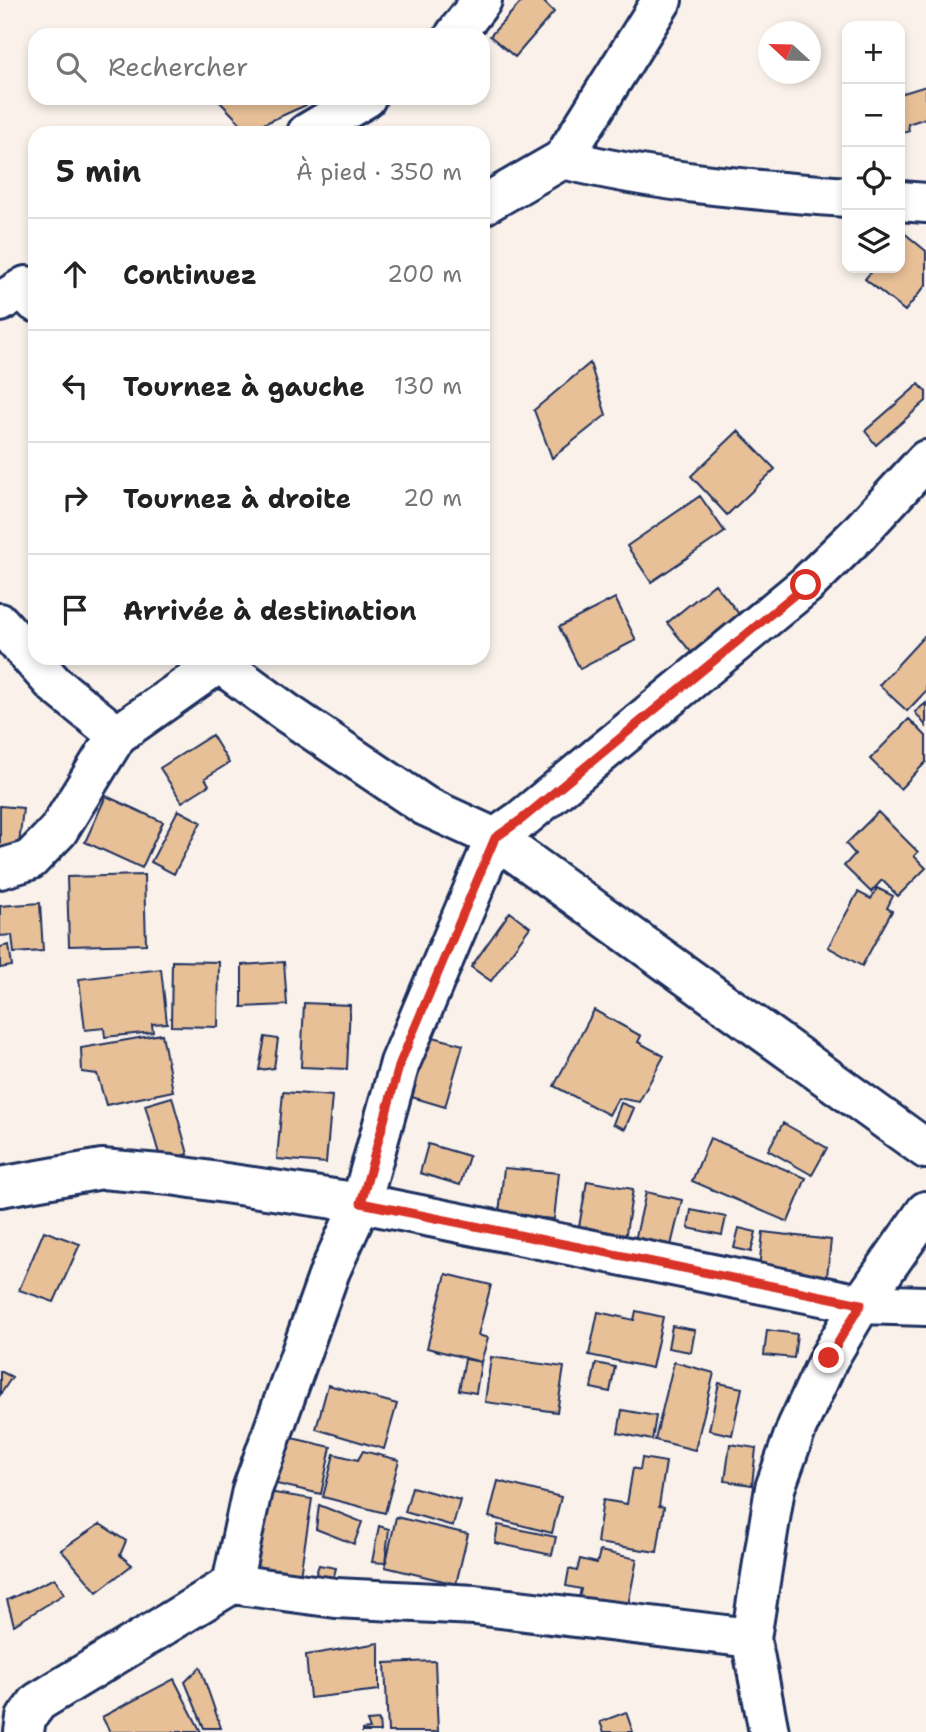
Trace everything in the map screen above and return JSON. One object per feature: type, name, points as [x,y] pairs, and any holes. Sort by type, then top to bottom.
[{"type":"street","points":[[460,28],[482,0]]},
{"type":"street","points":[[490,201],[563,159],[662,0]]},
{"type":"street","points":[[319,126],[354,105]]},
{"type":"street","points":[[563,159],[597,168],[744,189],[842,197]]},
{"type":"street","points":[[905,201],[926,203]]},
{"type":"street","points":[[232,1584],[252,1490],[330,1270],[361,1203],[400,1063],[495,838],[532,811],[806,585],[857,535],[926,460]]},
{"type":"street","points":[[0,623],[28,655]]},
{"type":"street","points":[[37,665],[54,684],[117,735]]},
{"type":"street","points":[[0,869],[30,860],[58,831],[117,735],[214,665]]},
{"type":"street","points":[[227,665],[287,713],[425,806],[495,838],[926,1149]]},
{"type":"street","points":[[0,1187],[102,1169],[171,1175],[361,1203],[861,1304],[926,1306]]},
{"type":"street","points":[[769,1732],[751,1638],[775,1488],[797,1427],[829,1358],[861,1304],[926,1211]]},
{"type":"street","points":[[24,1732],[26,1717],[38,1702],[232,1584],[336,1598],[475,1605],[751,1638]]},
{"type":"building","points":[[523,0],[542,0],[554,12],[515,57],[490,36]]},
{"type":"building","points":[[926,86],[926,118],[908,124],[909,131],[905,132],[905,92]]},
{"type":"building","points":[[223,105],[306,105],[259,126],[243,126]]},
{"type":"building","points":[[905,234],[926,251],[926,285],[905,311],[865,279],[870,273],[905,273]]},
{"type":"building","points":[[590,363],[606,415],[552,458],[534,410]]},
{"type":"building","points":[[919,384],[926,392],[926,401],[876,445],[865,431]]},
{"type":"building","points":[[738,431],[775,469],[727,515],[691,476]]},
{"type":"building","points":[[700,496],[725,532],[651,582],[627,546]]},
{"type":"building","points":[[715,584],[744,620],[696,658],[667,623]]},
{"type":"building","points":[[615,598],[636,640],[580,669],[559,627]]},
{"type":"building","points":[[926,634],[926,691],[907,711],[879,685]]},
{"type":"building","points":[[926,703],[926,726],[915,712]]},
{"type":"building","points":[[909,719],[926,736],[926,762],[900,789],[870,759]]},
{"type":"building","points":[[212,735],[229,763],[205,778],[209,785],[182,802],[160,768]]},
{"type":"building","points":[[106,796],[163,822],[142,868],[85,842]]},
{"type":"building","points":[[0,806],[23,808],[17,863],[0,861]]},
{"type":"building","points":[[178,810],[201,822],[174,874],[151,862]]},
{"type":"building","points":[[878,812],[918,852],[914,856],[926,868],[898,896],[882,880],[871,892],[844,866],[855,854],[846,844]]},
{"type":"building","points":[[144,875],[146,944],[69,946],[67,877]]},
{"type":"building","points":[[877,888],[893,896],[887,908],[892,911],[862,966],[828,947],[858,892],[871,899]]},
{"type":"building","points":[[40,903],[43,951],[14,953],[12,935],[0,936],[0,906]]},
{"type":"building","points":[[510,912],[530,927],[491,981],[471,967]]},
{"type":"building","points":[[9,945],[12,966],[0,968],[0,947]]},
{"type":"building","points":[[172,961],[219,962],[218,1027],[171,1026]]},
{"type":"building","points":[[284,962],[287,1005],[242,1007],[242,965]]},
{"type":"building","points":[[161,969],[167,1023],[152,1024],[153,1032],[105,1037],[104,1028],[85,1030],[79,979]]},
{"type":"building","points":[[304,1003],[350,1005],[347,1069],[301,1067]]},
{"type":"building","points":[[594,1010],[641,1036],[638,1042],[664,1056],[639,1102],[618,1098],[609,1115],[554,1086]]},
{"type":"building","points":[[162,1034],[173,1091],[106,1105],[97,1074],[82,1072],[81,1048]]},
{"type":"building","points":[[422,1034],[463,1045],[445,1107],[405,1095]]},
{"type":"building","points":[[265,1037],[278,1039],[274,1068],[259,1070]]},
{"type":"building","points":[[283,1092],[332,1096],[326,1163],[277,1159]]},
{"type":"building","points":[[172,1097],[188,1154],[161,1161],[145,1105]]},
{"type":"building","points":[[621,1103],[634,1108],[625,1129],[613,1124]]},
{"type":"building","points":[[783,1123],[827,1148],[812,1175],[768,1150]]},
{"type":"building","points":[[710,1138],[806,1178],[788,1222],[692,1181]]},
{"type":"building","points":[[428,1144],[469,1156],[460,1185],[420,1173]]},
{"type":"building","points":[[504,1168],[559,1173],[554,1219],[499,1214]]},
{"type":"building","points":[[587,1181],[633,1189],[623,1252],[576,1244]]},
{"type":"building","points":[[646,1192],[682,1200],[667,1262],[632,1254]]},
{"type":"building","points":[[691,1210],[726,1217],[722,1235],[688,1228]]},
{"type":"building","points":[[739,1228],[756,1232],[751,1252],[734,1248]]},
{"type":"building","points":[[44,1231],[80,1244],[54,1302],[19,1290]]},
{"type":"building","points":[[763,1232],[831,1240],[827,1276],[759,1268]]},
{"type":"building","points":[[446,1274],[491,1285],[478,1335],[488,1338],[481,1362],[427,1348]]},
{"type":"building","points":[[636,1311],[663,1317],[652,1368],[589,1355],[598,1312],[634,1320]]},
{"type":"building","points":[[672,1326],[695,1330],[691,1352],[668,1348]]},
{"type":"building","points":[[767,1330],[797,1334],[794,1358],[764,1355]]},
{"type":"building","points":[[491,1357],[564,1367],[557,1412],[485,1402]]},
{"type":"building","points":[[465,1359],[481,1362],[476,1393],[459,1390]]},
{"type":"building","points":[[674,1362],[714,1373],[695,1450],[655,1440]]},
{"type":"building","points":[[596,1363],[615,1367],[610,1392],[591,1388]]},
{"type":"building","points":[[0,1371],[12,1377],[0,1395]]},
{"type":"building","points":[[719,1383],[742,1388],[732,1435],[709,1430]]},
{"type":"building","points":[[328,1385],[397,1404],[384,1449],[316,1429]]},
{"type":"building","points":[[622,1410],[656,1416],[652,1440],[618,1433]]},
{"type":"building","points":[[279,1435],[331,1447],[321,1494],[268,1482]]},
{"type":"building","points":[[730,1444],[756,1448],[752,1485],[725,1481]]},
{"type":"building","points":[[363,1451],[399,1460],[385,1513],[323,1497],[334,1454],[358,1460]]},
{"type":"building","points":[[642,1458],[666,1462],[659,1506],[664,1507],[657,1552],[597,1543],[603,1500],[627,1504],[633,1468],[640,1470]]},
{"type":"building","points":[[498,1481],[561,1497],[552,1533],[489,1517]]},
{"type":"building","points":[[412,1487],[460,1500],[453,1526],[405,1512]]},
{"type":"building","points":[[268,1492],[312,1499],[298,1588],[240,1579]]},
{"type":"building","points":[[319,1505],[362,1522],[354,1544],[316,1529]]},
{"type":"building","points":[[396,1517],[468,1534],[456,1584],[385,1567]]},
{"type":"building","points":[[100,1524],[126,1541],[120,1555],[132,1565],[97,1592],[61,1550]]},
{"type":"building","points":[[498,1525],[556,1537],[552,1555],[495,1543]]},
{"type":"building","points":[[379,1526],[389,1529],[385,1563],[372,1562]]},
{"type":"building","points":[[600,1551],[637,1559],[625,1621],[576,1611],[581,1589],[566,1586],[569,1569],[577,1571],[580,1559],[597,1563]]},
{"type":"building","points":[[319,1565],[336,1568],[329,1595],[310,1590]]},
{"type":"building","points":[[55,1578],[64,1594],[14,1625],[7,1600]]},
{"type":"building","points":[[379,1643],[379,1690],[310,1698],[306,1655]]},
{"type":"building","points":[[435,1661],[438,1732],[388,1732],[385,1663]]},
{"type":"building","points":[[200,1667],[221,1728],[204,1728],[185,1682]]},
{"type":"building","points":[[174,1679],[201,1732],[110,1732],[102,1717]]},
{"type":"building","points":[[626,1712],[633,1732],[604,1732],[600,1722]]},
{"type":"building","points":[[379,1720],[380,1732],[362,1732],[370,1729],[367,1721]]},
{"type":"route","points":[[806,585],[522,819],[495,838],[400,1063],[361,1203],[861,1304],[829,1358]]}]
